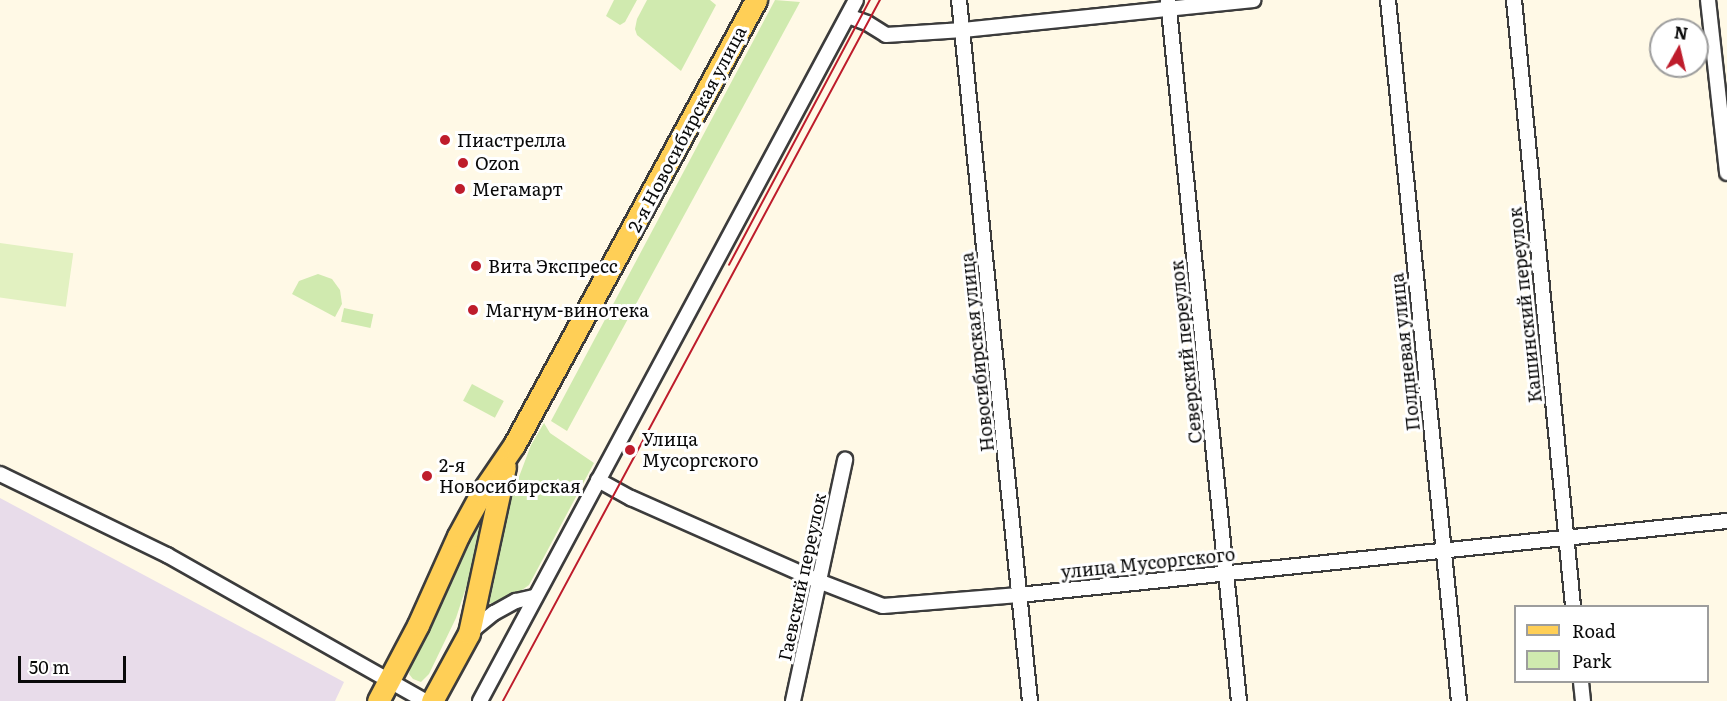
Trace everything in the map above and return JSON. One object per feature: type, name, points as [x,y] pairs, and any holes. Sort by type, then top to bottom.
[{"type":"main road","name":"2-я Новосибирская улица","points":[[378,701],[418,625],[458,536],[482,492],[506,460],[756,0]]},
{"type":"main road","points":[[432,701],[469,633],[506,460]]},
{"type":"street","points":[[480,701],[856,0]]},
{"type":"street","name":"Новосибирская улица","points":[[959,0],[1030,701]]},
{"type":"street","points":[[848,16],[867,23],[886,35],[963,30],[1168,4],[1253,0]]},
{"type":"street","name":"Полдневая улица","points":[[1388,0],[1459,701]]},
{"type":"street","name":"Кашинский переулок","points":[[1514,0],[1573,605]]},
{"type":"street","points":[[1708,0],[1723,100],[1727,173]]},
{"type":"street","name":"Северский переулок","points":[[1168,4],[1239,701]]},
{"type":"street","name":"Гаевский переулок","points":[[793,701],[821,582],[845,460]]},
{"type":"street","points":[[0,474],[167,555],[425,701]]},
{"type":"street","name":"улица Мусоргского","points":[[598,480],[631,498],[821,582],[883,606],[1019,595],[1727,521]]},
{"type":"street","points":[[469,633],[494,613],[516,601],[534,597]]},
{"type":"street","points":[[1581,683],[1583,701]]},
{"type":"shaded area","points":[[0,498],[344,682],[335,701],[0,701]]},
{"type":"green space","points":[[614,0],[637,0],[625,22],[620,25],[606,16]]},
{"type":"green space","points":[[647,0],[710,0],[716,5],[681,71],[637,35],[635,29],[637,19]]},
{"type":"green space","points":[[775,0],[800,2],[567,431],[551,421]]},
{"type":"green space","points":[[0,243],[73,253],[66,307],[0,298]]},
{"type":"green space","points":[[318,274],[332,279],[340,290],[342,304],[335,317],[292,294],[299,281]]},
{"type":"green space","points":[[344,308],[373,314],[370,328],[341,322]]},
{"type":"green space","points":[[472,384],[504,401],[495,418],[463,401]]},
{"type":"green space","points":[[544,423],[550,433],[594,463],[529,585],[512,597],[489,604],[511,498],[531,445]]},
{"type":"green space","points":[[492,486],[481,542],[456,618],[429,674],[421,682],[413,679],[409,674],[411,666],[435,620],[454,568]]},
{"type":"tram line","points":[[729,265],[870,0]]},
{"type":"tram line","points":[[503,701],[880,0]]},
{"type":"place","name":"Пиастрелла","points":[[445,140]]},
{"type":"place","name":"Ozon","points":[[463,163]]},
{"type":"place","name":"Мегамарт","points":[[460,189]]},
{"type":"place","name":"Вита Экспресс","points":[[476,266]]},
{"type":"place","name":"Магнум-винотека","points":[[473,310]]},
{"type":"place","name":"Улица Мусоргского","points":[[630,450]]},
{"type":"place","name":"2-я Новосибирская","points":[[427,476]]}]
